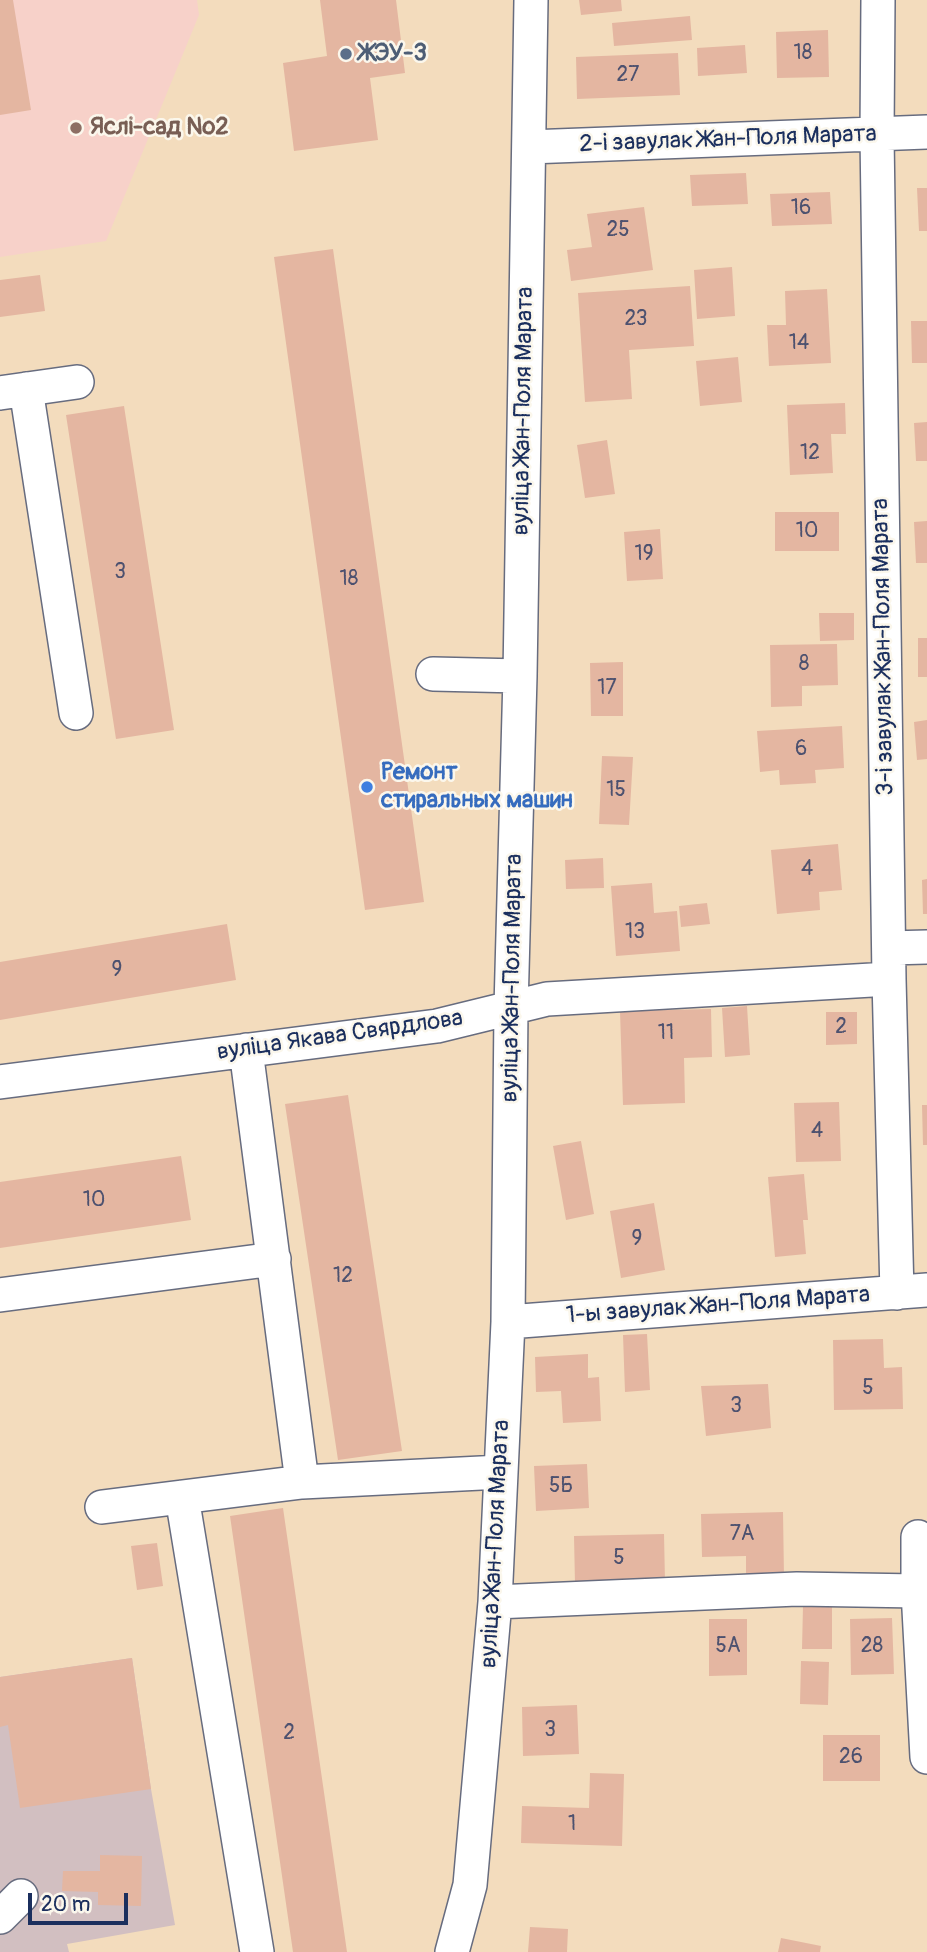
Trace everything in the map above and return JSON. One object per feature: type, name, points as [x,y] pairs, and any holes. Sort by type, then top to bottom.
[{"type":"street","name":"вуліца Жан-Поля Марата","points":[[452,1952],[470,1885],[495,1602],[508,1322],[511,1008],[520,676],[531,0]]},
{"type":"street","name":"3-і завулак Жан-Поля Марата","points":[[878,0],[877,135],[889,963],[912,1292]]},
{"type":"street","name":"2-і завулак Жан-Поля Марата","points":[[529,146],[927,132]]},
{"type":"street","points":[[76,713],[13,391],[77,382]]},
{"type":"street","points":[[433,674],[520,676]]},
{"type":"street","name":"вуліца Якава Свярдлова","points":[[0,1082],[437,1026],[547,999],[889,963],[927,947]]},
{"type":"street","points":[[246,1050],[302,1482]]},
{"type":"street","points":[[0,1295],[274,1259]]},
{"type":"street","name":"1-ы завулак Жан-Поля Марата","points":[[508,1322],[912,1292]]},
{"type":"street","points":[[102,1507],[302,1482],[501,1472]]},
{"type":"street","points":[[182,1497],[257,1952]]},
{"type":"street","points":[[918,1537],[918,1591],[927,1757]]},
{"type":"street","points":[[495,1602],[797,1589],[918,1591]]},
{"type":"shaded area","name":"Яслі-сад №2","points":[[0,0],[197,0],[199,15],[106,241],[0,257]]},
{"type":"shaded area","points":[[132,1658],[175,1925],[67,1944],[69,1952],[0,1952],[0,1677]]},
{"type":"building","points":[[0,0],[13,0],[31,110],[0,115]]},
{"type":"building","points":[[320,0],[396,0],[405,73],[370,78],[378,140],[294,151],[283,63],[327,56]]},
{"type":"building","points":[[579,0],[621,0],[622,11],[581,15]]},
{"type":"building","points":[[690,16],[692,40],[614,46],[612,23]]},
{"type":"building","points":[[828,30],[829,77],[777,78],[776,32]]},
{"type":"building","points":[[745,45],[747,73],[698,76],[697,48]]},
{"type":"building","points":[[678,53],[680,95],[577,99],[576,57]]},
{"type":"building","points":[[746,173],[748,204],[692,206],[690,175]]},
{"type":"building","points":[[917,188],[927,188],[927,231],[919,231]]},
{"type":"building","points":[[830,192],[832,224],[772,226],[770,194]]},
{"type":"building","points":[[644,207],[653,270],[571,281],[567,250],[592,247],[587,214]]},
{"type":"building","points":[[333,249],[424,902],[365,910],[274,257]]},
{"type":"building","points":[[732,267],[735,316],[697,319],[694,270]]},
{"type":"building","points":[[40,275],[45,311],[0,317],[0,280]]},
{"type":"building","points":[[690,286],[694,346],[629,350],[632,399],[585,402],[578,293]]},
{"type":"building","points":[[827,289],[831,363],[769,366],[767,325],[786,325],[785,291]]},
{"type":"building","points":[[911,321],[927,321],[927,363],[912,363]]},
{"type":"building","points":[[738,357],[742,402],[700,406],[696,361]]},
{"type":"building","points":[[845,403],[846,434],[831,434],[833,473],[790,475],[787,405]]},
{"type":"building","points":[[124,406],[174,730],[116,739],[66,415]]},
{"type":"building","points":[[927,422],[927,461],[916,461],[914,423]]},
{"type":"building","points":[[607,440],[615,494],[585,498],[577,445]]},
{"type":"building","points":[[775,512],[839,512],[839,551],[775,551]]},
{"type":"building","points":[[927,521],[927,563],[916,563],[914,522]]},
{"type":"building","points":[[660,529],[663,579],[627,581],[624,532]]},
{"type":"building","points":[[819,613],[854,613],[854,640],[820,641]]},
{"type":"building","points":[[918,638],[927,638],[927,677],[918,677]]},
{"type":"building","points":[[837,644],[838,685],[802,686],[802,706],[771,707],[770,645]]},
{"type":"building","points":[[623,662],[623,716],[591,716],[590,663]]},
{"type":"building","points":[[927,720],[927,759],[917,760],[914,722]]},
{"type":"building","points":[[842,726],[844,768],[815,770],[816,783],[780,785],[779,770],[760,772],[757,731]]},
{"type":"building","points":[[602,756],[633,757],[629,825],[599,824]]},
{"type":"building","points":[[838,844],[842,890],[819,892],[820,910],[777,914],[771,850]]},
{"type":"building","points":[[603,858],[604,888],[566,889],[565,860]]},
{"type":"building","points":[[927,879],[927,914],[923,914],[922,880]]},
{"type":"building","points":[[652,883],[654,913],[677,911],[680,951],[616,956],[611,886]]},
{"type":"building","points":[[707,903],[710,924],[681,927],[679,906]]},
{"type":"building","points":[[227,924],[236,980],[0,1020],[0,962]]},
{"type":"building","points":[[747,1006],[750,1055],[725,1057],[722,1008]]},
{"type":"building","points":[[711,1009],[712,1057],[684,1058],[685,1103],[623,1105],[620,1011]]},
{"type":"building","points":[[826,1012],[857,1012],[857,1044],[826,1045]]},
{"type":"building","points":[[348,1095],[402,1451],[338,1460],[285,1104]]},
{"type":"building","points":[[839,1102],[841,1161],[796,1162],[794,1103]]},
{"type":"building","points":[[922,1105],[927,1105],[927,1145],[923,1145]]},
{"type":"building","points":[[581,1141],[594,1214],[566,1220],[553,1146]]},
{"type":"building","points":[[181,1156],[191,1220],[0,1248],[0,1182]]},
{"type":"building","points":[[804,1174],[808,1220],[803,1220],[806,1254],[775,1257],[768,1177]]},
{"type":"building","points":[[654,1203],[665,1270],[621,1278],[610,1211]]},
{"type":"building","points":[[647,1334],[650,1390],[625,1392],[623,1335]]},
{"type":"building","points":[[883,1339],[884,1368],[902,1367],[903,1409],[834,1410],[833,1340]]},
{"type":"building","points":[[588,1354],[588,1378],[599,1377],[601,1421],[563,1423],[561,1391],[536,1392],[535,1357]]},
{"type":"building","points":[[768,1384],[771,1428],[706,1436],[701,1386]]},
{"type":"building","points":[[587,1464],[589,1508],[536,1511],[534,1466]]},
{"type":"building","points":[[283,1508],[347,1952],[293,1952],[230,1516]]},
{"type":"building","points":[[783,1512],[784,1577],[746,1577],[746,1556],[702,1557],[701,1514]]},
{"type":"building","points":[[664,1534],[665,1582],[575,1584],[574,1536]]},
{"type":"building","points":[[157,1543],[163,1586],[137,1590],[131,1546]]},
{"type":"building","points":[[803,1606],[832,1606],[832,1649],[802,1649]]},
{"type":"building","points":[[892,1618],[894,1674],[851,1675],[850,1619]]},
{"type":"building","points":[[709,1619],[747,1619],[747,1675],[709,1676]]},
{"type":"building","points":[[132,1658],[151,1789],[20,1808],[8,1725],[0,1727],[0,1677]]},
{"type":"building","points":[[801,1661],[829,1662],[828,1705],[800,1704]]},
{"type":"building","points":[[577,1705],[579,1754],[523,1756],[522,1707]]},
{"type":"building","points":[[823,1735],[880,1735],[880,1781],[823,1781]]},
{"type":"building","points":[[590,1773],[624,1774],[622,1846],[521,1843],[522,1806],[589,1808]]},
{"type":"building","points":[[100,1855],[142,1856],[141,1906],[98,1905],[98,1892],[62,1891],[63,1871],[100,1871]]},
{"type":"building","points":[[530,1927],[568,1929],[567,1952],[528,1952]]},
{"type":"building","points":[[781,1938],[821,1946],[820,1952],[778,1952]]},
{"type":"place","name":"ЖЭУ-3","points":[[346,54]]},
{"type":"place","name":"Яслі-сад №2","points":[[76,128]]},
{"type":"place","name":"Ремонт стиральных машин","points":[[367,787]]}]
